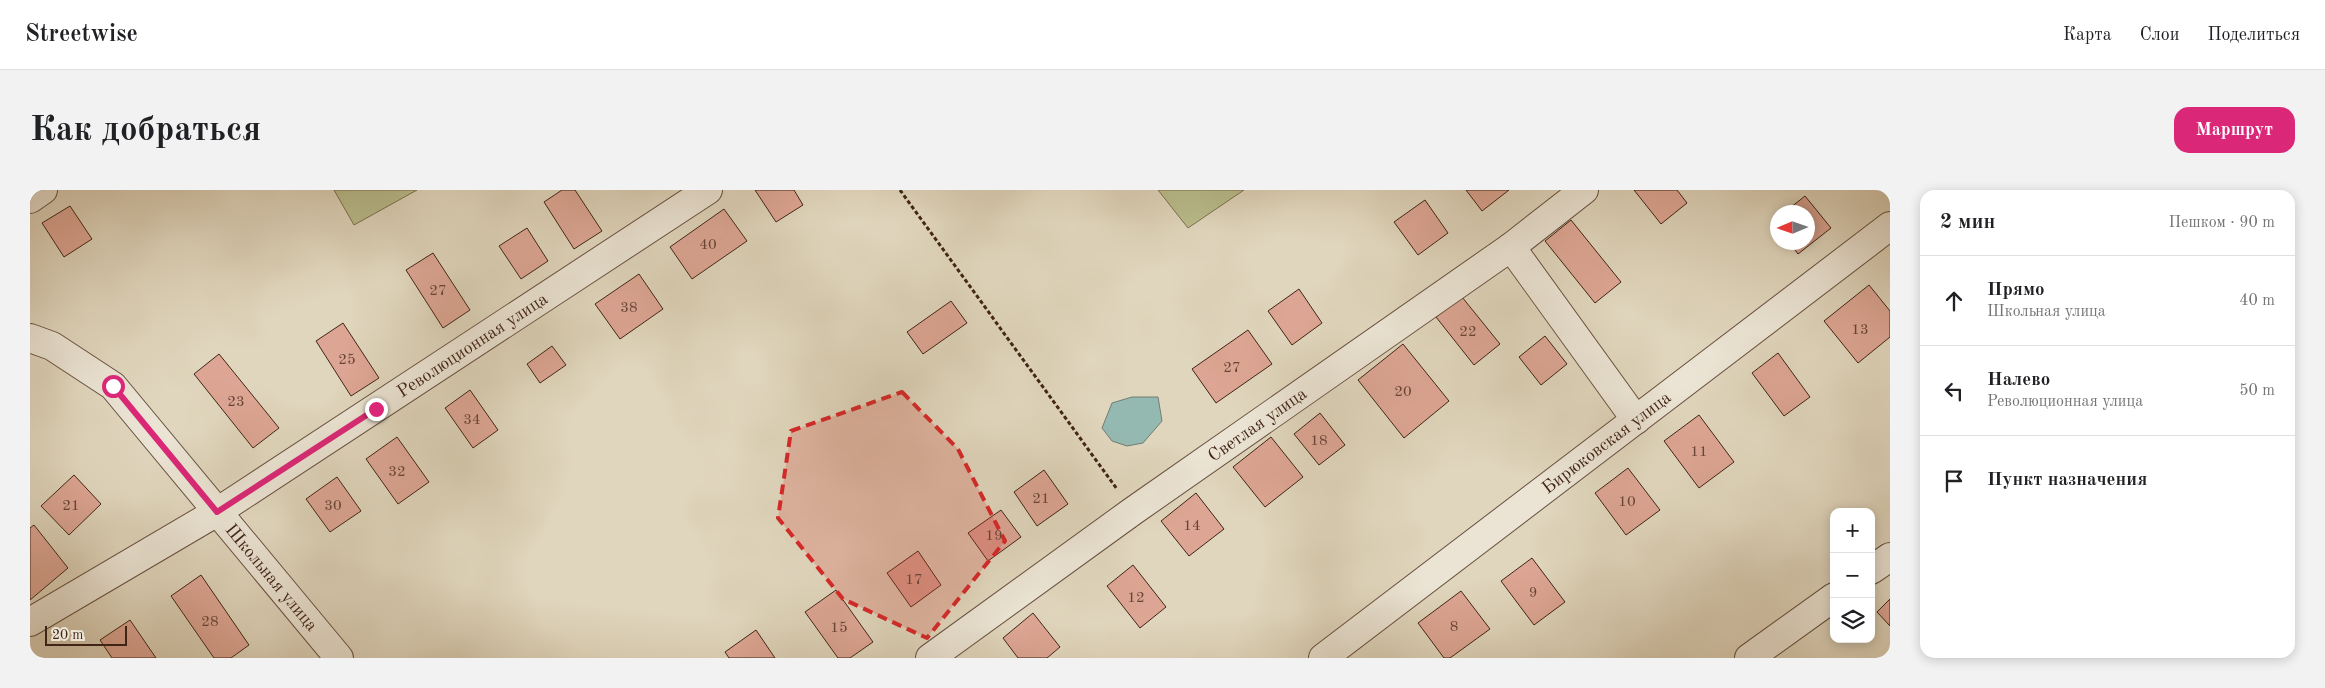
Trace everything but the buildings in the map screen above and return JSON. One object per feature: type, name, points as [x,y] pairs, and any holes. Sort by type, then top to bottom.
[{"type":"street","points":[[30,199],[43,190]]},
{"type":"street","name":"Революционная улица","points":[[30,622],[217,512],[708,190]]},
{"type":"street","name":"Светлая улица","points":[[930,658],[1133,511],[1511,247],[1584,190]]},
{"type":"street","name":"Бирюковская улица","points":[[1323,658],[1890,226]]},
{"type":"street","points":[[1511,247],[1636,420]]},
{"type":"street","name":"Школьная улица","points":[[30,338],[52,346],[113,386],[339,658]]},
{"type":"street","points":[[1875,567],[1890,557]]},
{"type":"street","points":[[1749,658],[1833,598]]},
{"type":"path","points":[[900,190],[1133,511]]},
{"type":"highlighted area","points":[[902,392],[958,449],[1005,541],[927,638],[843,599],[778,518],[791,431]]},
{"type":"green space","points":[[334,190],[417,190],[354,225]]},
{"type":"green space","points":[[1158,190],[1244,190],[1188,228]]},
{"type":"water","points":[[1132,397],[1158,397],[1162,421],[1143,443],[1127,446],[1112,441],[1102,428],[1112,403]]},
{"type":"route","points":[[113,386],[217,512],[376,409]]}]
